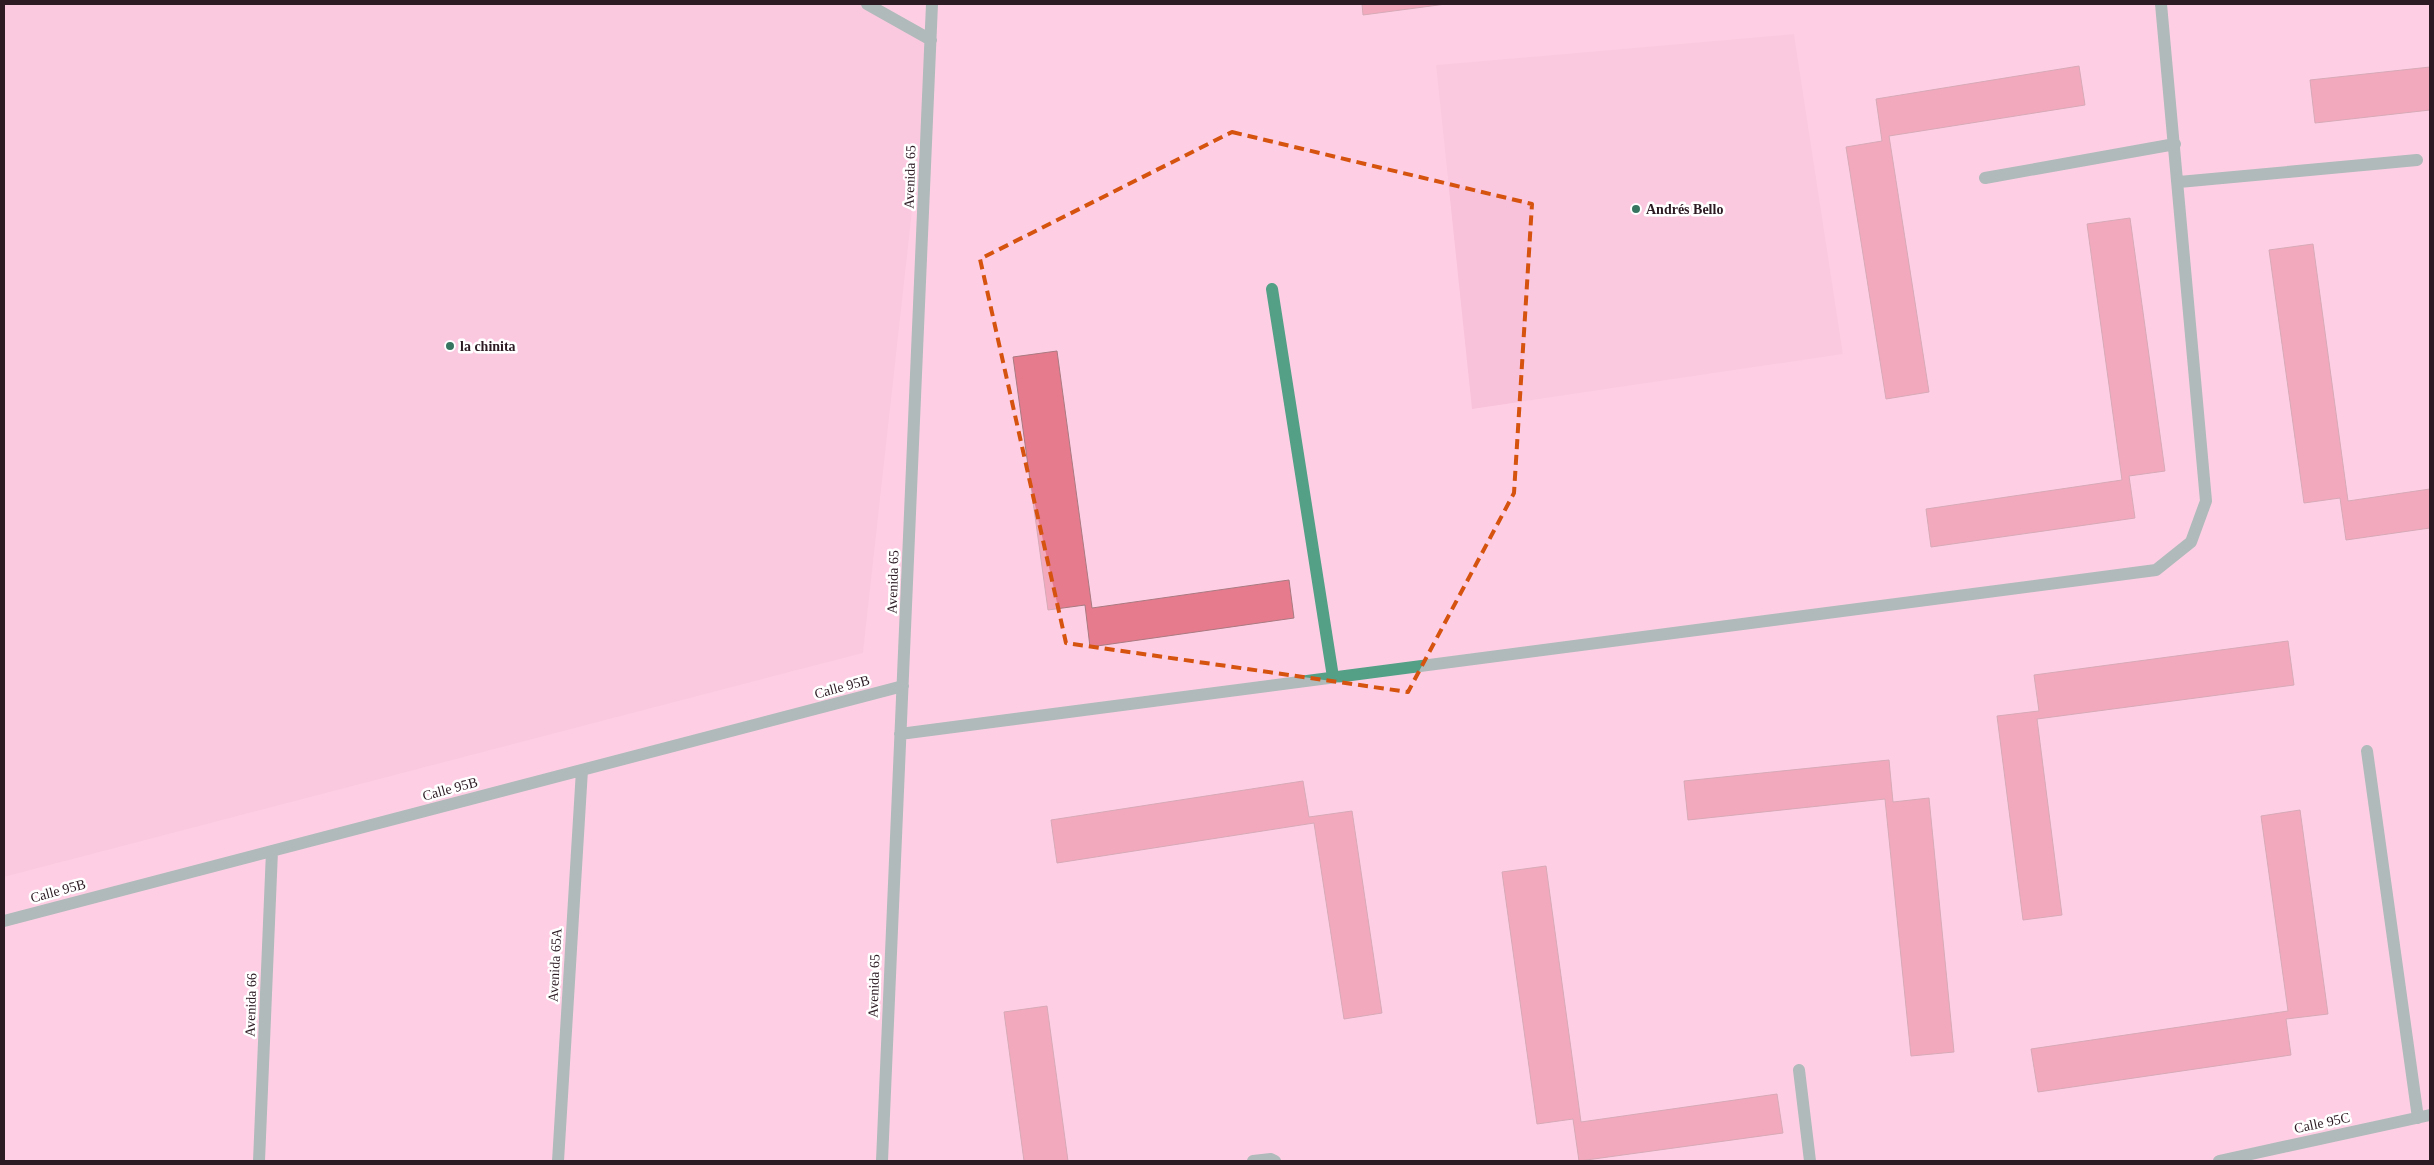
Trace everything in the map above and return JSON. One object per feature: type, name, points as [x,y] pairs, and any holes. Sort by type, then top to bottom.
[{"type":"street","points":[[867,4],[931,40]]},
{"type":"street","name":"Avenida 65","points":[[882,1161],[932,4]]},
{"type":"street","points":[[900,734],[2156,570],[2191,542],[2206,501],[2162,4]]},
{"type":"street","points":[[1985,178],[2175,144]]},
{"type":"street","points":[[2179,182],[2417,160]]},
{"type":"street","points":[[1272,289],[1334,677]]},
{"type":"street","name":"Calle 95B","points":[[4,921],[903,686]]},
{"type":"street","points":[[2367,751],[2424,1116]]},
{"type":"street","name":"Avenida 65A","points":[[558,1161],[582,770]]},
{"type":"street","name":"Avenida 66","points":[[259,1161],[272,851]]},
{"type":"street","points":[[1799,1070],[1810,1161]]},
{"type":"street","name":"Calle 95C","points":[[2219,1161],[2424,1116]]},
{"type":"street","points":[[1253,1161],[1272,1159],[1275,1161]]},
{"type":"highlighted area","points":[[1232,132],[1532,204],[1514,493],[1408,692],[1066,643],[980,259]]},
{"type":"shaded area","name":"la chinita","points":[[4,4],[867,4],[931,40],[863,653],[4,877]]},
{"type":"shaded area","name":"Andrés Bello","points":[[1794,34],[1843,354],[1472,409],[1436,65]]},
{"type":"building","points":[[1362,4],[1446,4],[1363,15]]},
{"type":"building","points":[[2079,66],[2085,105],[1889,136],[1929,392],[1886,399],[1846,147],[1882,141],[1876,99]]},
{"type":"building","points":[[2430,67],[2430,110],[2315,123],[2310,80]]},
{"type":"building","points":[[2130,218],[2165,471],[2129,476],[2135,518],[1931,547],[1926,509],[2122,480],[2087,224]]},
{"type":"building","points":[[2313,244],[2348,501],[2430,489],[2430,528],[2346,540],[2340,498],[2304,503],[2269,250]]},
{"type":"building","points":[[1057,351],[1092,608],[1289,580],[1294,618],[1090,647],[1085,605],[1048,610],[1013,357]]},
{"type":"building","points":[[2288,641],[2294,685],[2037,719],[2062,915],[2023,920],[1997,716],[2039,711],[2034,675]]},
{"type":"building","points":[[1889,760],[1893,802],[1929,798],[1954,1052],[1911,1056],[1885,799],[1688,820],[1684,781]]},
{"type":"building","points":[[1303,781],[1309,817],[1352,811],[1382,1013],[1344,1019],[1314,823],[1057,863],[1051,820]]},
{"type":"building","points":[[2300,810],[2328,1014],[2286,1019],[2291,1055],[2038,1092],[2031,1049],[2288,1011],[2261,816]]},
{"type":"building","points":[[1546,866],[1581,1122],[1777,1094],[1783,1133],[1579,1161],[1573,1119],[1537,1124],[1502,872]]},
{"type":"building","points":[[1047,1006],[1068,1161],[1024,1161],[1004,1012]]},
{"type":"place","name":"Andrés Bello","points":[[1636,209]]},
{"type":"place","name":"la chinita","points":[[450,346]]}]
